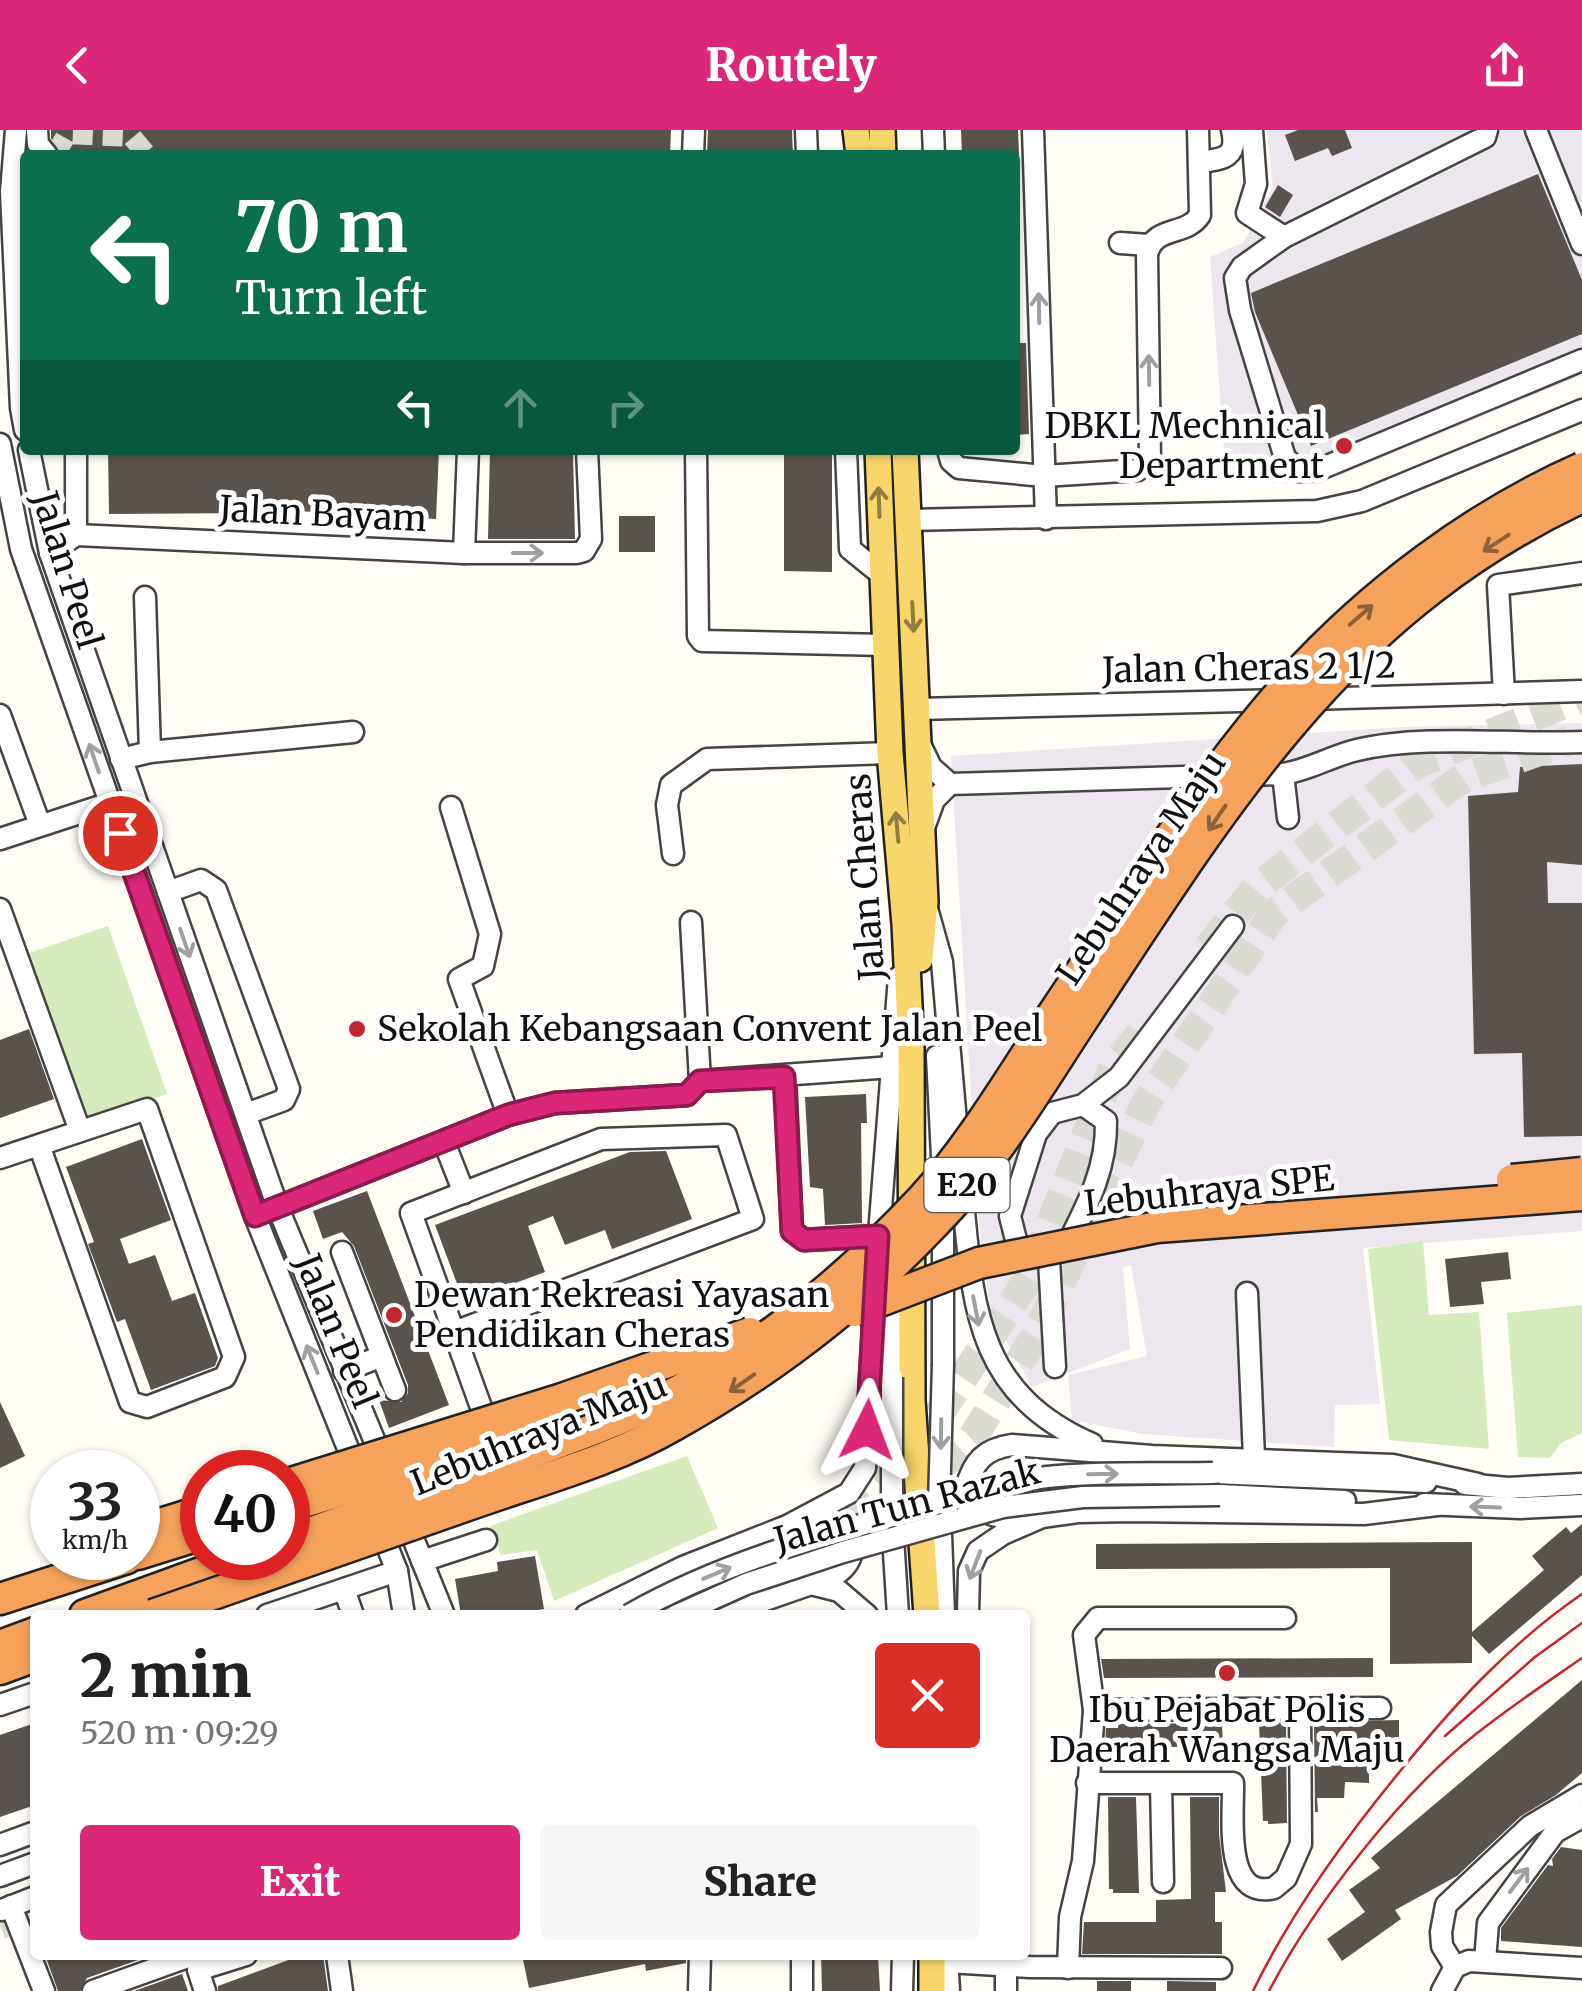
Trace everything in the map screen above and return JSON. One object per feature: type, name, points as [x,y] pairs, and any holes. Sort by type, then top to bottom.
[{"type":"highway","name":"Lebuhraya Maju","points":[[310,1533],[580,1434],[669,1396],[725,1364],[828,1288],[923,1198],[972,1135],[1230,755],[1291,681],[1423,562],[1504,507],[1582,468]]},
{"type":"highway","name":"Lebuhraya Maju","points":[[167,1610],[587,1463],[670,1428],[732,1390],[844,1308],[938,1221],[998,1146],[1236,790],[1292,719],[1430,588],[1528,522],[1582,497]]},
{"type":"highway","name":"Lebuhraya SPE","points":[[310,1477],[562,1400],[978,1252],[1149,1216],[1582,1173]]},
{"type":"highway","name":"Lebuhraya SPE","points":[[310,1500],[570,1419],[979,1263],[1157,1227],[1582,1195]]},
{"type":"highway","points":[[0,1578],[30,1568]]},
{"type":"highway","points":[[0,1599],[59,1580]]},
{"type":"highway","points":[[98,1610],[181,1580]]},
{"type":"highway","points":[[0,1646],[30,1635]]},
{"type":"highway","points":[[0,1668],[30,1658]]},
{"type":"main road","name":"Jalan Cheras","points":[[878,455],[890,752],[906,924],[911,1046],[912,1400],[927,1610]]},
{"type":"main road","name":"Jalan Cheras","points":[[905,455],[925,902],[920,957],[928,1258],[917,1479]]},
{"type":"main road","points":[[932,1991],[941,1960]]},
{"type":"street","points":[[1033,130],[1046,519]]},
{"type":"street","points":[[949,455],[959,468],[1044,476],[1138,470],[1146,466],[1150,460],[1149,245],[1156,237],[1196,222],[1200,215],[1198,130]]},
{"type":"street","points":[[1201,162],[1224,159],[1232,153],[1232,130]]},
{"type":"street","points":[[1252,130],[1256,184],[1247,212],[1284,237]]},
{"type":"street","points":[[1487,130],[1485,136],[1284,237],[1242,267],[1235,278],[1240,310],[1284,458],[1299,471],[1320,469],[1582,360]]},
{"type":"street","points":[[1536,130],[1582,244]]},
{"type":"street","points":[[15,138],[12,192],[20,408]]},
{"type":"street","points":[[1120,242],[1149,245]]},
{"type":"street","points":[[908,520],[1269,514],[1339,507],[1582,410]]},
{"type":"street","name":"Jalan Peel","points":[[0,444],[21,549],[255,1216],[397,1571],[403,1610]]},
{"type":"street","name":"Jalan Peel","points":[[30,455],[50,553],[278,1208],[442,1610]]},
{"type":"street","points":[[50,553],[76,535],[76,455]]},
{"type":"street","name":"Jalan Bayam","points":[[76,535],[464,554],[468,455]]},
{"type":"street","points":[[464,554],[577,553],[589,546],[592,539],[587,455]]},
{"type":"street","points":[[696,455],[698,636],[702,642],[884,644]]},
{"type":"street","points":[[846,455],[850,550],[882,575]]},
{"type":"street","points":[[1504,694],[1498,585],[1582,573]]},
{"type":"street","points":[[145,596],[150,752]]},
{"type":"street","name":"Jalan Cheras 2 1/2","points":[[917,708],[1582,691]]},
{"type":"street","points":[[0,715],[40,824]]},
{"type":"street","points":[[121,759],[150,752],[352,732]]},
{"type":"street","points":[[919,741],[931,766],[950,784]]},
{"type":"street","points":[[922,836],[934,800],[950,784],[1283,774],[1304,771],[1355,750],[1410,743],[1582,742]]},
{"type":"street","points":[[673,854],[668,805],[671,786],[695,765],[707,760],[890,752]]},
{"type":"street","points":[[1283,774],[1288,818]]},
{"type":"street","points":[[0,839],[110,802]]},
{"type":"street","points":[[450,807],[490,934],[483,966],[460,978],[508,1115]]},
{"type":"street","points":[[168,892],[201,880],[216,890],[289,1090],[284,1100],[246,1114]]},
{"type":"street","points":[[925,902],[942,962],[970,1280],[978,1325],[996,1363],[1025,1400],[1059,1430],[1107,1451]]},
{"type":"street","points":[[925,902],[943,1144],[940,1504],[944,1610]]},
{"type":"street","points":[[0,910],[80,1132]]},
{"type":"street","points":[[691,922],[700,1081]]},
{"type":"street","points":[[596,1610],[683,1567],[788,1526],[850,1493],[865,1468],[878,1236],[906,924]]},
{"type":"street","points":[[898,1610],[892,1516],[892,1378],[906,924]]},
{"type":"street","points":[[1049,1260],[1018,1248],[1010,1216],[1036,1134],[1052,1112],[1083,1105],[1120,1076],[1233,926]]},
{"type":"street","points":[[255,1216],[508,1115],[555,1103],[687,1095],[700,1081],[892,1067]]},
{"type":"street","points":[[1049,1260],[1067,1245],[1099,1181],[1106,1121],[1120,1076]]},
{"type":"street","points":[[784,1077],[792,1231],[804,1240],[878,1236]]},
{"type":"street","points":[[953,1086],[1036,1134]]},
{"type":"street","points":[[1083,1105],[1106,1121]]},
{"type":"street","points":[[0,1158],[39,1145],[80,1132],[147,1109],[234,1357],[225,1377],[148,1407],[130,1402],[39,1145]]},
{"type":"street","points":[[454,1332],[752,1219],[726,1135],[601,1139],[412,1214],[454,1332],[482,1410]]},
{"type":"street","points":[[444,1142],[464,1192]]},
{"type":"street","points":[[342,1252],[395,1390]]},
{"type":"street","points":[[1049,1260],[1055,1367]]},
{"type":"street","points":[[1247,1293],[1254,1458]]},
{"type":"street","points":[[344,1371],[382,1356]]},
{"type":"street","points":[[338,1423],[364,1413]]},
{"type":"street","points":[[1582,1484],[1478,1484],[1393,1465],[1012,1445],[994,1448],[981,1456],[970,1470],[966,1488],[978,1510],[991,1516],[1132,1511],[1364,1514],[1436,1505],[1582,1505]]},
{"type":"street","points":[[1532,1487],[1582,1468]]},
{"type":"street","name":"Jalan Tun Razak","points":[[637,1610],[743,1562],[810,1538],[1004,1484],[1066,1475],[1213,1473],[1478,1484]]},
{"type":"street","name":"Jalan Tun Razak","points":[[688,1610],[746,1584],[1003,1507],[1041,1500],[1220,1495],[1436,1505]]},
{"type":"street","points":[[968,1610],[969,1570],[978,1551],[1003,1534],[1042,1517]]},
{"type":"street","points":[[736,1610],[847,1567],[853,1554],[851,1537],[833,1520],[788,1526]]},
{"type":"street","points":[[422,1562],[486,1540]]},
{"type":"street","points":[[282,1610],[397,1571]]},
{"type":"street","points":[[809,1584],[839,1591],[862,1610]]},
{"type":"street","points":[[344,1589],[350,1610]]},
{"type":"street","points":[[1068,1968],[1070,1917],[1083,1861],[1094,1710],[1084,1634],[1098,1618],[1285,1618]]},
{"type":"street","points":[[0,1705],[30,1695]]},
{"type":"street","points":[[1088,1784],[1233,1782],[1234,1862],[1244,1880],[1256,1889],[1274,1888],[1286,1878],[1301,1844],[1300,1708]]},
{"type":"street","points":[[1094,1710],[1380,1708]]},
{"type":"street","points":[[1160,1784],[1163,1882]]},
{"type":"street","points":[[1455,1967],[1442,1946],[1446,1905],[1530,1826],[1582,1795]]},
{"type":"street","points":[[1485,1961],[1488,1922],[1555,1832],[1582,1818]]},
{"type":"street","points":[[0,1844],[30,1834]]},
{"type":"street","points":[[0,1876],[30,1864]]},
{"type":"street","points":[[30,1899],[6,1908],[44,1991]]},
{"type":"street","points":[[93,1991],[178,1960]]},
{"type":"street","points":[[205,1991],[198,1970],[230,1960]]},
{"type":"street","points":[[338,1960],[342,1991]]},
{"type":"street","points":[[700,1960],[700,1991]]},
{"type":"street","points":[[802,1960],[802,1991]]},
{"type":"street","points":[[902,1991],[903,1960]]},
{"type":"street","points":[[943,1960],[949,1991]]},
{"type":"street","points":[[961,1960],[1006,1967],[1221,1968]]},
{"type":"street","points":[[1442,1991],[1455,1967],[1469,1962],[1582,1968]]},
{"type":"street","points":[[1006,1967],[1006,1991]]},
{"type":"shaded area","points":[[1267,130],[1582,130],[1582,375],[1319,484],[1226,481],[1210,257],[1243,243],[1273,187]]},
{"type":"shaded area","points":[[1582,723],[1582,1231],[1363,1248],[1380,1404],[1335,1405],[1334,1447],[1143,1434],[1072,1420],[1068,1375],[1147,1356],[1131,1265],[1123,1267],[1130,1349],[1032,1387],[991,1315],[978,1213],[951,756],[1403,727]]},
{"type":"green space","points":[[108,926],[167,1094],[85,1122],[26,954]]},
{"type":"green space","points":[[1423,1241],[1429,1315],[1479,1312],[1489,1449],[1389,1440],[1368,1249]]},
{"type":"green space","points":[[1582,1305],[1582,1433],[1561,1443],[1550,1458],[1518,1457],[1507,1313]]},
{"type":"green space","points":[[687,1456],[718,1528],[554,1601],[537,1550],[501,1555],[490,1526]]},
{"type":"building","points":[[51,130],[671,130],[670,150],[62,150],[51,139]]},
{"type":"building","points":[[708,130],[792,130],[793,150],[707,150]]},
{"type":"building","points":[[961,130],[1018,130],[1019,150],[962,150]]},
{"type":"building","points":[[1298,130],[1345,130],[1352,148],[1332,156],[1328,148],[1295,161],[1285,135]]},
{"type":"building","points":[[1538,174],[1582,280],[1582,334],[1311,446],[1255,312],[1251,293]]},
{"type":"building","points":[[1278,185],[1293,195],[1280,217],[1265,207]]},
{"type":"building","points":[[1020,343],[1026,343],[1029,434],[1020,435]]},
{"type":"building","points":[[108,455],[439,455],[436,519],[262,509],[262,513],[109,514]]},
{"type":"building","points":[[490,455],[573,455],[575,539],[488,539]]},
{"type":"building","points":[[784,455],[832,455],[832,572],[784,571]]},
{"type":"building","points":[[619,516],[655,516],[655,552],[619,552]]},
{"type":"building","points":[[1582,764],[1582,865],[1547,862],[1548,903],[1582,903],[1582,1136],[1524,1137],[1522,1053],[1474,1054],[1468,796],[1518,792],[1520,767]]},
{"type":"building","points":[[29,1029],[54,1099],[0,1118],[0,1040]]},
{"type":"building","points":[[866,1094],[867,1123],[861,1123],[862,1223],[825,1225],[823,1189],[810,1187],[805,1097]]},
{"type":"building","points":[[142,1139],[171,1220],[120,1239],[129,1264],[155,1255],[172,1301],[195,1293],[218,1358],[215,1366],[151,1390],[125,1319],[117,1322],[88,1244],[94,1242],[66,1167]]},
{"type":"building","points":[[666,1151],[692,1219],[612,1249],[605,1230],[565,1245],[553,1216],[528,1226],[545,1272],[464,1302],[435,1225],[630,1152]]},
{"type":"building","name":"Dewan Rekreasi Yayasan Pendidikan Cheras","points":[[367,1191],[449,1405],[389,1428],[379,1400],[401,1402],[408,1393],[408,1385],[354,1246],[342,1232],[323,1239],[313,1211]]},
{"type":"building","points":[[1508,1252],[1511,1279],[1481,1282],[1484,1304],[1450,1307],[1445,1259]]},
{"type":"building","points":[[0,1402],[25,1456],[0,1468]]},
{"type":"building","points":[[1582,1524],[1582,1575],[1489,1654],[1472,1636],[1472,1663],[1390,1664],[1390,1568],[1096,1569],[1096,1544],[1472,1542],[1472,1632],[1544,1570],[1532,1556],[1566,1527],[1571,1533]]},
{"type":"building","points":[[535,1556],[544,1609],[460,1610],[455,1579],[498,1571],[497,1562]]},
{"type":"building","points":[[1373,1658],[1373,1677],[1104,1678],[1101,1659]]},
{"type":"building","points":[[1582,1680],[1582,1773],[1556,1795],[1521,1816],[1457,1876],[1395,1910],[1401,1919],[1342,1961],[1327,1939],[1365,1912],[1349,1890],[1380,1868],[1371,1858]]},
{"type":"building","points":[[1399,1720],[1399,1747],[1369,1747],[1369,1783],[1345,1782],[1344,1798],[1317,1798],[1315,1812],[1314,1722]]},
{"type":"building","points":[[1286,1722],[1287,1823],[1268,1824],[1263,1821],[1259,1723]]},
{"type":"building","points":[[1222,1723],[1223,1746],[1116,1748],[1117,1762],[1104,1762],[1106,1728],[1118,1728],[1118,1724]]},
{"type":"building","points":[[30,1725],[30,1807],[0,1817],[0,1735]]},
{"type":"building","points":[[1108,1797],[1136,1797],[1139,1893],[1113,1893],[1109,1889]]},
{"type":"building","points":[[1190,1797],[1219,1797],[1226,1892],[1215,1892],[1215,1922],[1222,1922],[1222,1954],[1082,1954],[1084,1922],[1156,1922],[1156,1900],[1191,1899]]},
{"type":"building","points":[[1561,1847],[1582,1850],[1582,1947],[1501,1941],[1501,1928],[1548,1865],[1553,1866],[1552,1859]]},
{"type":"building","points":[[47,1960],[138,1960],[87,1978],[80,1991],[58,1991]]},
{"type":"building","points":[[288,1960],[324,1960],[328,1991],[218,1991],[218,1986]]},
{"type":"building","points":[[523,1960],[686,1960],[646,1971],[645,1964],[529,1988]]},
{"type":"building","points":[[821,1960],[878,1960],[880,1991],[822,1991]]},
{"type":"building","points":[[182,1974],[188,1991],[134,1991]]},
{"type":"building","points":[[1097,1981],[1131,1981],[1131,1991],[1097,1991]]},
{"type":"building","points":[[1167,1981],[1216,1982],[1216,1991],[1167,1991]]},
{"type":"tunnel","points":[[58,150],[67,134],[132,137],[143,150]]},
{"type":"tunnel","points":[[1208,948],[1255,889],[1416,764],[1582,697]]},
{"type":"tunnel","points":[[871,1529],[973,1437],[1036,1335],[1146,1103],[1274,913],[1463,778],[1570,740]]},
{"type":"tunnel","points":[[804,1535],[851,1502],[937,1417],[1029,1278],[1114,1066],[1143,1031]]},
{"type":"tunnel","points":[[666,1610],[756,1564]]},
{"type":"tunnel","points":[[0,1924],[30,1914]]},
{"type":"tram line","points":[[1253,1991],[1319,1879],[1418,1750],[1506,1655],[1582,1594]]},
{"type":"tram line","points":[[1445,1736],[1535,1657],[1582,1623]]},
{"type":"tram line","points":[[1269,1991],[1334,1888],[1418,1787],[1476,1734],[1582,1658]]},
{"type":"place","name":"DBKL Mechnical Department","points":[[1344,446]]},
{"type":"place","name":"Sekolah Kebangsaan Convent Jalan Peel","points":[[357,1029]]},
{"type":"place","name":"Dewan Rekreasi Yayasan Pendidikan Cheras","points":[[394,1315]]},
{"type":"place","name":"Ibu Pejabat Polis Daerah Wangsa Maju","points":[[1227,1673]]},
{"type":"route","points":[[120,833],[255,1216],[508,1115],[555,1103],[687,1095],[700,1081],[784,1077],[792,1231],[804,1240],[878,1236],[867,1430]]}]
